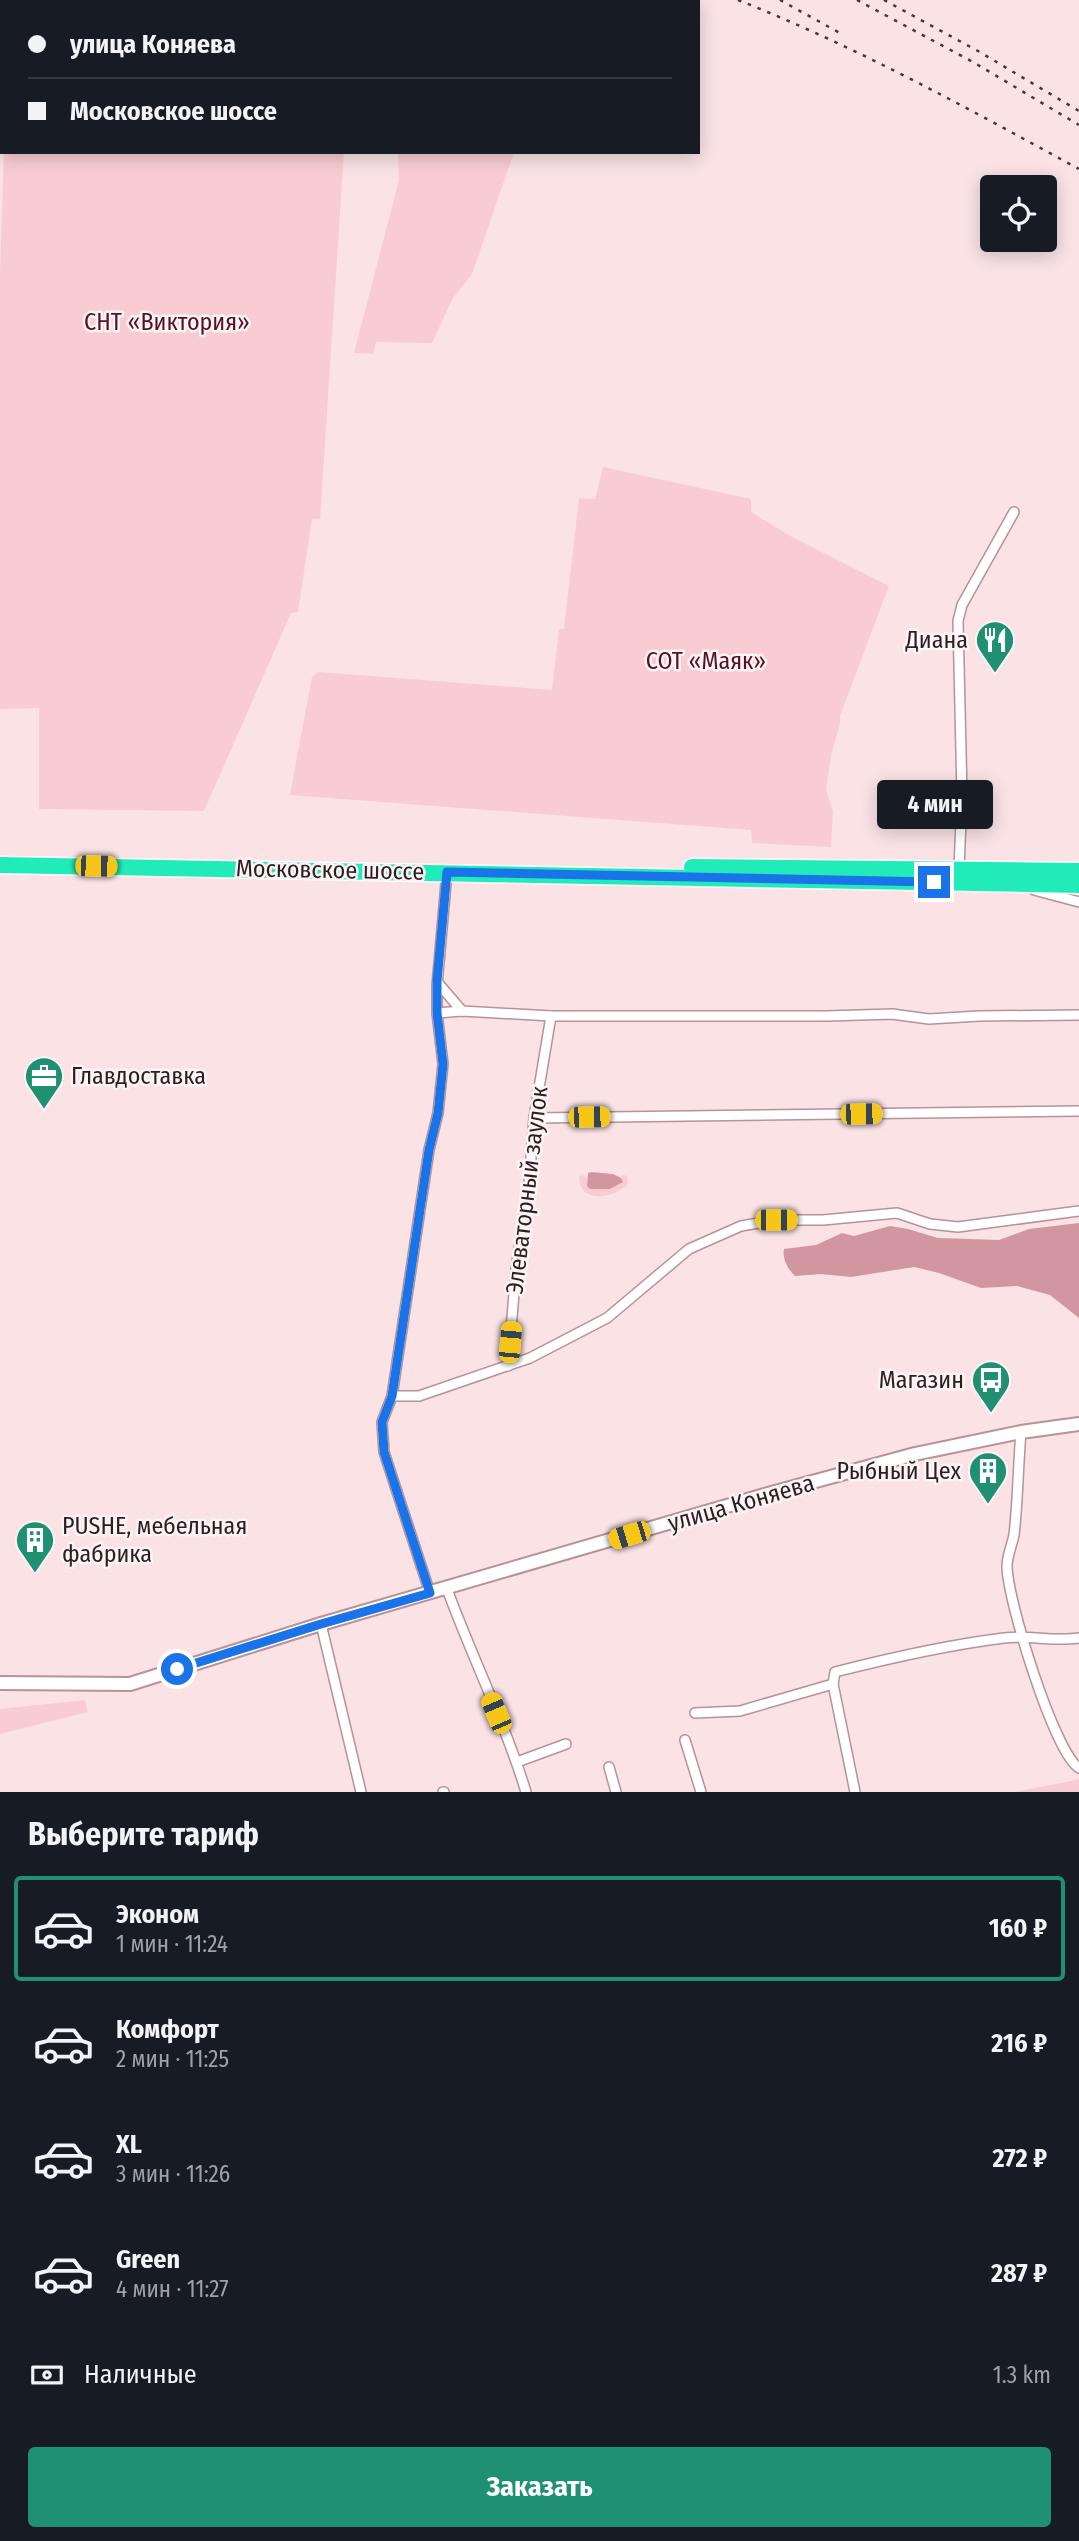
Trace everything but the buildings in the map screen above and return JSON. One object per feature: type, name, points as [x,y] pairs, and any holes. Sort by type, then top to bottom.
[{"type":"highway","name":"Московское шоссе","points":[[0,857],[449,865],[1079,871]]},
{"type":"highway","name":"Московское шоссе","points":[[0,865],[1079,885]]},
{"type":"street","points":[[959,869],[962,795],[958,621],[962,605],[1014,512]]},
{"type":"street","points":[[430,1593],[384,1452],[382,1422],[392,1396],[429,1150],[438,1113],[443,1064],[437,1013],[437,981],[447,872]]},
{"type":"street","points":[[1002,883],[1079,902]]},
{"type":"street","points":[[437,981],[441,990],[461,1011]]},
{"type":"street","points":[[437,1013],[461,1011],[551,1016],[892,1014],[929,1019],[992,1015],[1079,1015]]},
{"type":"street","name":"Элеваторный заулок","points":[[508,1366],[516,1269],[529,1183],[534,1118],[551,1016]]},
{"type":"street","points":[[534,1118],[1079,1111]]},
{"type":"street","points":[[392,1396],[419,1396],[530,1358],[607,1318],[689,1248],[741,1226],[776,1220],[823,1220],[897,1213],[930,1224],[958,1227],[1079,1211]]},
{"type":"street","name":"улица Коняева","points":[[0,1683],[131,1684],[321,1624],[768,1494],[915,1454],[1021,1432],[1079,1424]]},
{"type":"street","points":[[1021,1432],[1013,1537],[1007,1565],[1013,1605],[1040,1689],[1063,1745],[1073,1764],[1079,1768]]},
{"type":"street","points":[[447,1589],[517,1762],[526,1792]]},
{"type":"street","points":[[321,1624],[361,1792]]},
{"type":"street","points":[[855,1792],[833,1684],[835,1672],[1007,1637],[1062,1640],[1079,1638]]},
{"type":"street","points":[[695,1713],[740,1711],[833,1684]]},
{"type":"street","points":[[685,1740],[701,1792]]},
{"type":"street","points":[[517,1762],[566,1744]]},
{"type":"street","points":[[609,1767],[615,1792]]},
{"type":"green space","name":"СНТ «Виктория»","points":[[4,154],[344,154],[320,519],[312,519],[298,612],[291,613],[204,811],[39,809],[39,708],[0,709],[0,273]]},
{"type":"green space","points":[[398,154],[513,154],[472,274],[453,298],[432,343],[376,342],[373,354],[354,353],[399,180]]},
{"type":"green space","name":"СОТ «Маяк»","points":[[603,467],[751,499],[751,512],[792,537],[889,586],[840,716],[831,756],[826,790],[833,811],[831,847],[752,843],[751,830],[290,795],[312,677],[318,672],[552,690],[559,629],[564,629],[579,498],[595,499]]},
{"type":"green space","points":[[582,1175],[587,1178],[587,1186],[591,1189],[610,1189],[623,1182],[623,1175],[627,1176],[628,1184],[615,1193],[591,1195],[581,1186],[579,1177]]},
{"type":"green space","points":[[85,1700],[88,1712],[0,1734],[0,1709]]},
{"type":"green space","points":[[1079,1779],[1079,1792],[1015,1792],[1071,1781]]},
{"type":"shaded area","points":[[588,1173],[613,1174],[623,1182],[610,1189],[590,1189],[587,1186]]},
{"type":"shaded area","points":[[1079,1223],[1079,1318],[1050,1295],[1017,1286],[981,1288],[914,1267],[851,1277],[821,1274],[795,1276],[784,1256],[784,1249],[816,1245],[842,1233],[854,1236],[890,1226],[938,1238],[999,1240],[1029,1229]]},
{"type":"railway","points":[[738,0],[869,58],[1079,169]]},
{"type":"railway","points":[[780,0],[840,33]]},
{"type":"railway","points":[[857,0],[973,62],[1079,125]]},
{"type":"railway","points":[[884,0],[978,51],[1079,111]]},
{"type":"place","name":"Диана","points":[[995,674]]},
{"type":"place","name":"Главдоставка","points":[[44,1110]]},
{"type":"place","name":"Магазин","points":[[991,1414]]},
{"type":"place","name":"Рыбный Цех","points":[[988,1505]]},
{"type":"place","name":"PUSHE, мебельная фабрика","points":[[35,1574]]},
{"type":"route","points":[[177,1669],[430,1593],[384,1452],[382,1422],[392,1396],[429,1150],[438,1113],[443,1064],[437,1013],[437,965],[447,872],[934,882]]}]
